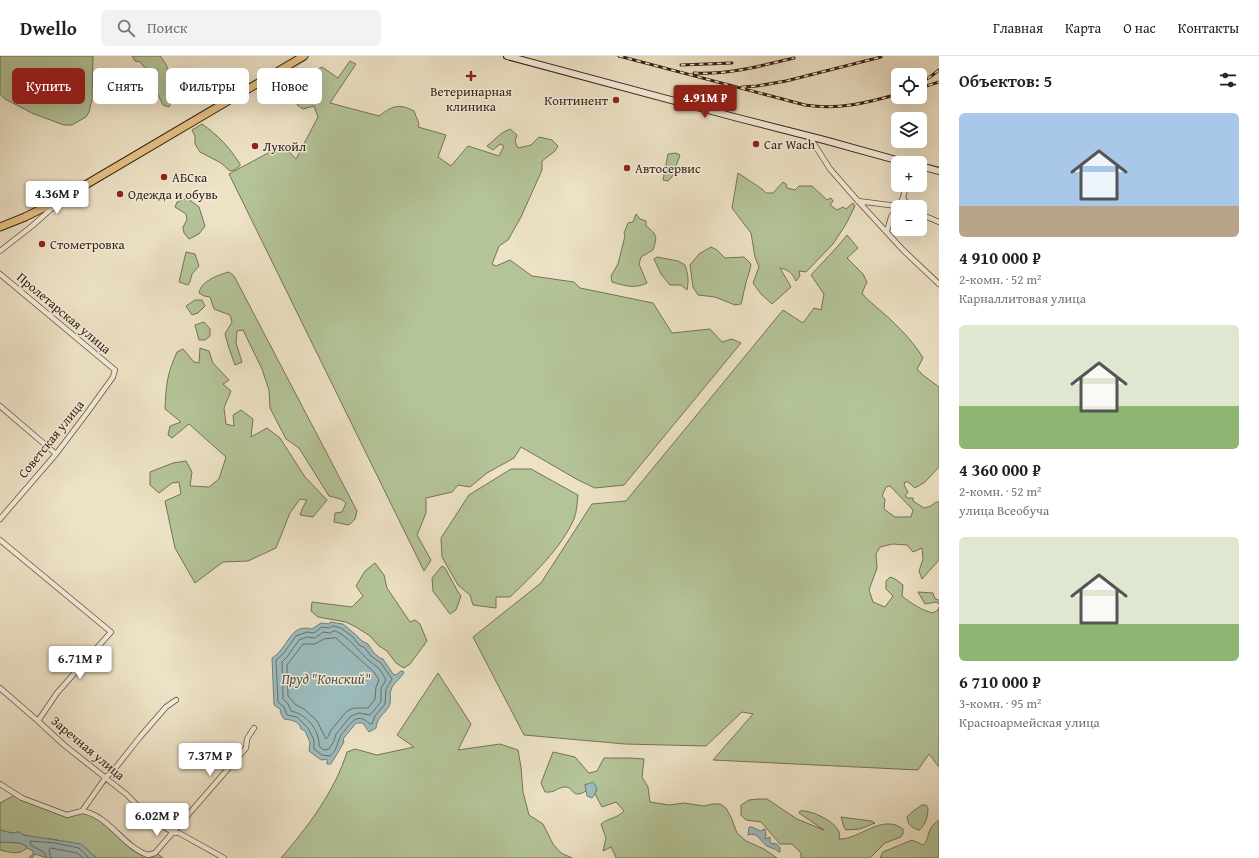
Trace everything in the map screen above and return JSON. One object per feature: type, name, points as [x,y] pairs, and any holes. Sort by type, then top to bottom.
[{"type":"main road","points":[[0,227],[32,214],[65,196],[304,56]]},
{"type":"street","points":[[507,56],[891,159]]},
{"type":"street","points":[[809,136],[830,169],[858,201],[903,250],[939,284]]},
{"type":"street","points":[[927,168],[939,172]]},
{"type":"street","points":[[903,198],[904,192]]},
{"type":"street","points":[[0,251],[65,196]]},
{"type":"street","points":[[858,201],[891,205]]},
{"type":"street","points":[[32,214],[37,221]]},
{"type":"street","points":[[887,232],[891,217]]},
{"type":"street","points":[[927,217],[939,222]]},
{"type":"street","name":"Пролетарская улица","points":[[0,274],[115,370]]},
{"type":"street","name":"Советская улица","points":[[0,519],[56,454],[113,377],[115,370]]},
{"type":"street","points":[[0,406],[56,454]]},
{"type":"street","points":[[0,540],[110,632],[57,693],[38,721]]},
{"type":"street","name":"Заречная улица","points":[[0,688],[64,745],[106,777],[147,815],[172,832],[179,833],[224,858]]},
{"type":"street","points":[[82,811],[106,777],[113,771],[166,706],[176,700]]},
{"type":"street","points":[[0,784],[22,798],[67,815],[82,811],[87,812],[100,819],[143,854],[148,855],[155,853],[246,748],[247,739],[254,728]]},
{"type":"green space","points":[[0,56],[93,56],[92,99],[89,112],[86,117],[72,125],[64,125],[34,114],[15,104],[85,104],[85,68],[12,68],[12,103],[0,94]]},
{"type":"green space","points":[[132,56],[160,56],[164,61],[167,68],[166,68],[166,104],[170,104],[169,107],[163,105],[158,95],[158,68],[145,68],[140,62],[135,61]]},
{"type":"green space","points":[[350,61],[356,64],[330,103],[379,116],[392,108],[400,106],[414,111],[419,124],[418,127],[446,135],[438,157],[451,166],[468,146],[499,156],[504,146],[500,144],[493,150],[487,146],[502,133],[510,129],[517,135],[515,141],[518,148],[531,145],[539,137],[552,140],[558,146],[555,151],[542,161],[542,170],[521,217],[508,240],[499,246],[492,264],[496,266],[510,260],[532,276],[574,282],[580,288],[653,303],[672,333],[710,329],[722,342],[732,339],[741,343],[624,485],[595,488],[578,480],[521,447],[514,458],[487,473],[470,487],[458,485],[452,492],[426,498],[426,513],[417,535],[431,560],[424,571],[229,174],[283,145],[296,159],[318,117],[314,106],[303,109],[297,104],[322,104],[322,68],[320,68],[322,67],[338,78]]},
{"type":"green space","points":[[202,124],[214,133],[228,147],[240,166],[230,171],[221,163],[200,152],[195,144],[195,136],[192,130]]},
{"type":"green space","points":[[676,153],[680,155],[672,177],[668,181],[663,180],[668,154]]},
{"type":"green space","points":[[738,173],[766,193],[773,193],[783,182],[786,184],[787,188],[795,190],[799,186],[812,186],[827,200],[831,198],[833,201],[830,205],[837,210],[843,207],[846,209],[853,203],[855,206],[846,224],[833,244],[806,272],[799,271],[800,276],[796,281],[790,272],[780,268],[791,287],[772,304],[761,294],[753,283],[759,267],[755,257],[751,233],[732,208]]},
{"type":"green space","points":[[187,198],[199,207],[205,226],[199,234],[189,239],[184,233],[183,227],[187,220],[186,214],[175,207],[177,202]]},
{"type":"green space","points":[[636,214],[640,219],[646,221],[646,226],[656,236],[653,250],[641,257],[639,264],[647,283],[638,286],[621,285],[612,282],[611,276],[618,264],[625,236],[624,233],[628,223],[633,222]]},
{"type":"green space","points":[[847,235],[858,248],[847,258],[863,274],[867,282],[862,293],[895,324],[913,344],[923,358],[917,369],[939,387],[939,467],[925,482],[915,488],[908,482],[905,482],[904,485],[908,492],[905,496],[908,498],[913,498],[913,501],[924,508],[939,502],[939,560],[922,579],[919,571],[923,559],[922,548],[913,552],[907,545],[893,544],[880,547],[876,554],[877,568],[869,590],[873,602],[885,607],[893,596],[886,589],[886,581],[890,577],[903,585],[902,596],[913,604],[933,613],[938,610],[939,607],[939,767],[929,754],[918,770],[713,760],[753,714],[742,712],[706,746],[625,744],[524,735],[473,637],[541,583],[592,504],[626,501],[783,310],[803,323],[814,308],[821,310],[824,294],[811,275]],"holes":[[[890,486],[913,510],[911,517],[895,517],[884,509],[885,499],[882,496],[886,487]]]},
{"type":"green space","points":[[711,247],[717,250],[725,258],[744,257],[751,264],[741,304],[735,305],[715,297],[698,295],[693,287],[690,265],[699,254]]},
{"type":"green space","points":[[186,252],[195,254],[199,266],[192,274],[188,285],[179,282]]},
{"type":"green space","points":[[657,257],[678,261],[685,265],[688,277],[687,290],[681,285],[670,285],[661,274],[654,259]]},
{"type":"green space","points":[[229,272],[234,276],[357,511],[355,519],[349,525],[334,522],[335,513],[342,512],[346,503],[341,499],[329,496],[299,448],[286,439],[270,408],[269,390],[262,369],[243,330],[237,331],[236,343],[242,362],[235,365],[225,334],[232,322],[230,315],[214,309],[210,297],[199,293],[200,289],[206,282]]},
{"type":"green space","points":[[195,300],[202,300],[205,306],[198,313],[192,315],[186,306]]},
{"type":"green space","points":[[204,322],[210,329],[210,336],[205,340],[199,340],[195,325]]},
{"type":"green space","points":[[200,348],[209,351],[213,363],[229,380],[223,384],[231,391],[224,408],[226,424],[234,426],[233,415],[241,410],[253,419],[251,437],[267,428],[280,438],[305,477],[327,500],[313,517],[300,515],[307,500],[300,499],[290,513],[276,548],[248,561],[223,562],[195,583],[175,548],[165,501],[181,494],[179,482],[172,483],[159,493],[150,485],[150,472],[173,463],[186,461],[192,472],[190,486],[209,487],[219,479],[226,457],[189,424],[172,438],[168,435],[170,426],[181,422],[165,409],[167,386],[171,367],[177,352],[183,349],[194,362],[199,363]]},
{"type":"green space","points":[[511,469],[531,469],[578,495],[575,516],[569,530],[554,550],[537,570],[510,597],[496,597],[496,608],[473,605],[470,595],[458,585],[442,557],[441,538],[469,495]]},
{"type":"green space","points":[[375,563],[384,575],[387,588],[410,622],[415,620],[420,624],[427,641],[410,664],[404,668],[396,663],[387,651],[379,646],[370,636],[356,627],[346,622],[318,617],[311,611],[312,602],[352,607],[363,596],[356,586],[365,571]]},
{"type":"green space","points":[[442,566],[445,568],[461,596],[456,610],[450,614],[433,591],[432,578]]},
{"type":"green space","points":[[918,592],[933,593],[935,599],[939,600],[939,604],[936,602],[925,604]]},
{"type":"green space","points":[[438,673],[471,724],[458,750],[500,744],[518,750],[523,792],[529,815],[543,824],[553,844],[561,853],[572,858],[281,858],[310,822],[328,795],[342,767],[347,752],[355,749],[377,755],[414,747],[397,735]]},
{"type":"green space","points":[[553,752],[575,757],[589,773],[597,771],[604,758],[644,759],[642,777],[648,787],[650,802],[669,805],[684,803],[704,806],[720,804],[726,808],[737,833],[746,841],[764,849],[777,858],[615,858],[616,857],[611,847],[603,851],[606,838],[601,824],[624,811],[616,802],[602,807],[595,794],[597,789],[585,784],[586,791],[578,794],[567,787],[559,788],[551,792],[545,792],[541,783]]},
{"type":"green space","points":[[15,795],[66,816],[81,812],[97,817],[110,829],[150,856],[158,854],[163,858],[97,858],[87,849],[64,842],[23,835],[19,832],[12,833],[0,830],[0,803]]},
{"type":"green space","points":[[767,799],[797,819],[824,830],[799,813],[800,811],[805,811],[819,815],[837,828],[839,839],[854,836],[879,825],[887,824],[895,825],[903,829],[903,834],[901,837],[885,843],[870,858],[801,858],[801,853],[792,844],[780,844],[761,822],[746,820],[741,815],[741,805],[749,800]]},
{"type":"green space","points":[[922,805],[926,805],[928,808],[928,814],[925,823],[919,830],[911,826],[907,817]]},
{"type":"green space","points":[[841,817],[871,821],[875,823],[860,829],[846,830]]},
{"type":"green space","points":[[939,820],[939,858],[880,858],[883,852],[912,840],[923,845],[930,830]]},
{"type":"green space","points":[[0,842],[20,843],[27,848],[17,853],[0,850]]},
{"type":"water","name":"Пруд \"Конский\"","points":[[330,622],[343,624],[362,641],[368,644],[374,653],[383,659],[393,674],[396,675],[401,671],[404,672],[390,692],[390,704],[378,721],[376,728],[369,732],[363,723],[356,723],[343,739],[344,742],[331,764],[327,764],[327,759],[321,760],[309,751],[310,742],[305,731],[301,729],[299,724],[295,721],[284,719],[280,712],[281,710],[274,705],[272,658],[296,631],[306,628],[312,629],[321,623],[329,624]]},
{"type":"water","points":[[593,782],[596,786],[596,790],[592,798],[587,796],[585,785]]},
{"type":"water","points":[[749,827],[760,831],[765,829],[765,839],[770,837],[770,843],[777,844],[780,848],[780,852],[767,846],[754,834],[748,835]]},
{"type":"water","points":[[0,830],[12,833],[20,832],[23,835],[81,844],[97,858],[47,858],[35,854],[32,858],[29,858],[33,854],[33,851],[26,846],[20,843],[0,842]]},
{"type":"railway","points":[[619,56],[805,105],[829,107],[852,105],[891,96]]},
{"type":"railway","points":[[742,87],[786,81],[881,57]]},
{"type":"railway","points":[[694,73],[720,73],[757,67],[794,58]]},
{"type":"railway","points":[[681,65],[732,63]]},
{"type":"railway","points":[[927,79],[939,70]]},
{"type":"railway","points":[[927,86],[939,82]]},
{"type":"place","name":"Ветеринарная клиника","points":[[471,76]]},
{"type":"place","name":"Континент","points":[[616,100]]},
{"type":"place","name":"Car Wach","points":[[756,144]]},
{"type":"place","name":"Лукойл","points":[[255,146]]},
{"type":"place","name":"Автосервис","points":[[627,168]]},
{"type":"place","name":"АБСка","points":[[164,177]]},
{"type":"place","name":"Одежда и обувь","points":[[120,194]]},
{"type":"place","name":"Стометровка","points":[[42,244]]}]
